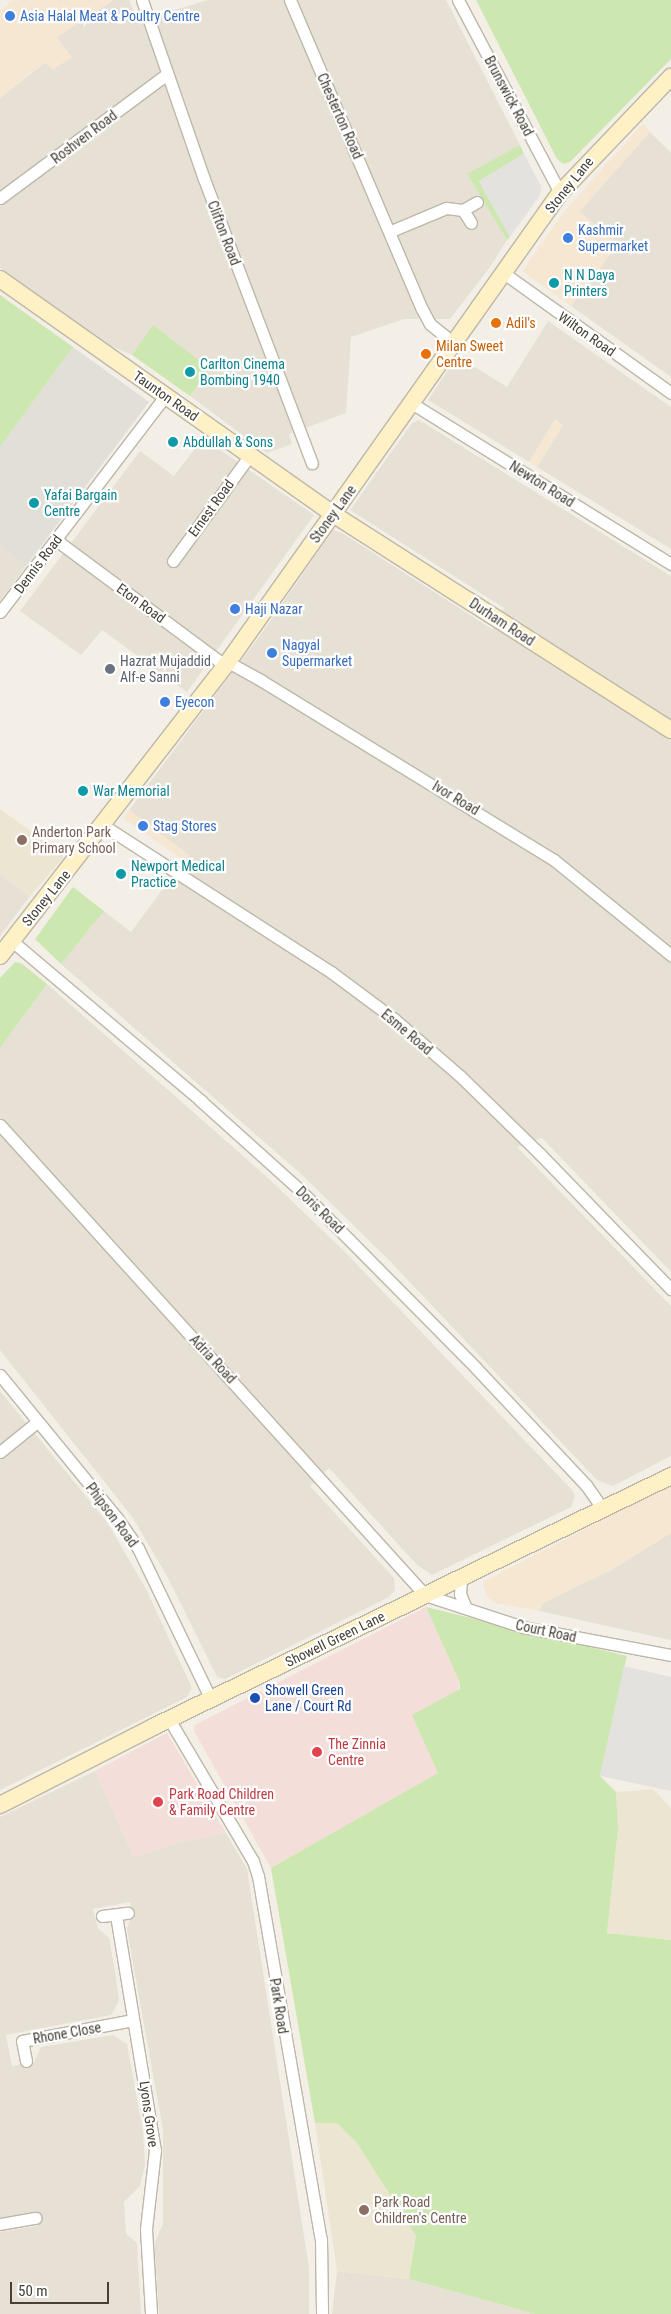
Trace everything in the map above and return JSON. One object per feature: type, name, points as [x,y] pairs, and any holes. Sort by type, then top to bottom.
[{"type":"street","name":"Clifton Road","points":[[142,0],[167,74],[312,464]]},
{"type":"street","name":"Chesterton Road","points":[[290,0],[430,324],[452,342]]},
{"type":"street","name":"Brunswick Road","points":[[458,0],[560,193]]},
{"type":"street","name":"Roshven Road","points":[[0,198],[167,74]]},
{"type":"street","name":"Stoney Lane","points":[[0,956],[228,662],[332,514],[414,404],[452,342],[505,274],[560,193],[671,77]]},
{"type":"street","points":[[391,232],[446,208],[463,210],[477,202]]},
{"type":"street","points":[[463,210],[471,222]]},
{"type":"street","name":"Wilton Road","points":[[505,274],[671,393]]},
{"type":"street","name":"Taunton Road","points":[[0,279],[332,514]]},
{"type":"street","name":"Dennis Road","points":[[0,612],[166,395]]},
{"type":"street","name":"Newton Road","points":[[414,404],[671,564]]},
{"type":"street","name":"Ernest Road","points":[[173,561],[250,455]]},
{"type":"street","name":"Durham Road","points":[[332,514],[671,730]]},
{"type":"street","name":"Eton Road","points":[[56,540],[219,661],[228,662]]},
{"type":"street","name":"Ivor Road","points":[[228,662],[525,840],[593,890],[671,955]]},
{"type":"street","name":"Esme Road","points":[[103,825],[331,972],[394,1019],[460,1076],[540,1154],[671,1289]]},
{"type":"street","name":"Doris Road","points":[[12,941],[164,1069],[300,1190],[476,1368],[586,1485],[602,1508]]},
{"type":"street","name":"Adria Road","points":[[0,1125],[425,1595]]},
{"type":"street","name":"Phipson Road","points":[[0,1375],[117,1518],[138,1548],[211,1700]]},
{"type":"street","points":[[0,1452],[37,1422]]},
{"type":"street","name":"Showell Green Lane","points":[[0,1806],[169,1719],[671,1476]]},
{"type":"street","points":[[461,1577],[460,1594],[466,1608]]},
{"type":"street","name":"Court Road","points":[[425,1595],[523,1627],[671,1655]]},
{"type":"street","name":"Park Road","points":[[169,1719],[254,1861],[258,1876],[322,2239],[322,2314]]},
{"type":"street","points":[[102,1916],[128,1913]]},
{"type":"street","name":"Lyons Grove","points":[[116,1915],[155,2150],[146,2229],[151,2314]]},
{"type":"street","name":"Rhone Close","points":[[26,2061],[22,2041],[133,2020]]},
{"type":"street","points":[[0,2224],[35,2218]]},
{"type":"shaded area","points":[[13,0],[113,0],[57,37],[72,57],[53,70],[45,62],[0,98],[0,11]]},
{"type":"shaded area","points":[[113,0],[129,0],[138,21],[208,0],[446,0],[520,145],[468,175],[507,240],[490,267],[450,319],[404,319],[351,337],[346,413],[289,434],[292,444],[267,453],[190,396],[208,368],[153,326],[132,355],[102,342],[0,268],[0,98],[46,62],[72,58],[57,37]]},
{"type":"shaded area","points":[[643,123],[650,132],[579,212],[619,243],[571,306],[522,271],[564,212]]},
{"type":"shaded area","points":[[650,132],[671,153],[671,377],[571,306],[619,243],[579,212]]},
{"type":"shaded area","points":[[524,154],[541,186],[540,195],[510,237],[479,181]]},
{"type":"shaded area","points":[[548,321],[671,407],[671,549],[537,467],[563,425],[555,420],[529,462],[428,400],[457,356],[507,387]]},
{"type":"shaded area","points":[[73,347],[149,402],[26,566],[0,545],[0,447]]},
{"type":"shaded area","points":[[555,419],[563,425],[537,467],[529,462]]},
{"type":"shaded area","points":[[419,420],[671,576],[671,1272],[542,1138],[517,1147],[671,1306],[671,1456],[613,1486],[597,1480],[388,1259],[301,1174],[61,964],[104,911],[131,932],[188,855],[129,810],[261,634],[333,530],[342,533],[492,629],[504,608],[350,510],[412,423]]},
{"type":"shaded area","points":[[203,438],[314,515],[187,692],[102,630],[81,655],[20,611],[140,451],[174,476]]},
{"type":"shaded area","points":[[0,545],[26,566],[0,601]]},
{"type":"shaded area","name":"Anderton Park Primary School","points":[[0,809],[62,854],[63,858],[30,896],[0,874]]},
{"type":"shaded area","points":[[129,810],[189,855],[184,861],[123,818]]},
{"type":"shaded area","points":[[0,874],[30,896],[0,936]]},
{"type":"shaded area","points":[[47,984],[267,1177],[346,1253],[572,1490],[575,1496],[571,1507],[432,1575],[417,1565],[329,1468],[310,1486],[394,1578],[395,1590],[389,1597],[225,1679],[217,1677],[168,1578],[133,1518],[0,1350],[0,1048]]},
{"type":"shaded area","points":[[0,1391],[107,1522],[146,1589],[192,1688],[187,1697],[0,1790]]},
{"type":"shaded area","points":[[671,1484],[671,1533],[613,1569],[543,1603],[539,1611],[496,1603],[487,1597],[483,1582]]},
{"type":"shaded area","points":[[671,1533],[671,1640],[539,1611],[543,1603],[613,1569]]},
{"type":"shaded area","name":"The Zinnia Centre","points":[[426,1607],[460,1683],[439,1773],[271,1868],[194,1731],[195,1725]]},
{"type":"shaded area","points":[[624,1666],[671,1677],[671,1791],[600,1776]]},
{"type":"shaded area","name":"Park Road Children & Family Centre","points":[[167,1733],[226,1833],[180,1842],[134,1857],[95,1771]]},
{"type":"shaded area","points":[[95,1771],[134,1857],[180,1842],[226,1833],[247,1869],[309,2268],[309,2314],[159,2314],[154,2244],[163,2224],[163,2130],[127,1930],[129,1921],[134,1918],[130,1902],[93,1909],[98,1928],[109,1938],[115,1971],[119,2001],[111,2015],[6,2035],[12,2066],[34,2062],[41,2047],[113,2035],[127,2044],[143,2131],[145,2165],[140,2186],[124,2202],[126,2234],[137,2243],[141,2314],[0,2314],[0,2232],[37,2226],[35,2213],[0,2220],[0,1817]]},
{"type":"shaded area","points":[[653,1789],[671,1808],[671,1940],[607,1933],[618,1829],[616,1792]]},
{"type":"shaded area","name":"Park Road Children's Centre","points":[[337,2122],[357,2143],[416,2236],[409,2279],[337,2271],[315,2123]]},
{"type":"shaded area","points":[[337,2271],[409,2279],[535,2314],[332,2314]]},
{"type":"green space","points":[[476,0],[671,0],[671,59],[570,162],[563,164],[557,159]]},
{"type":"green space","points":[[520,145],[524,154],[479,181],[510,237],[507,240],[467,174]]},
{"type":"green space","points":[[0,295],[73,347],[0,447]]},
{"type":"green space","points":[[153,325],[209,368],[190,396],[132,355]]},
{"type":"green space","points":[[73,887],[104,911],[61,964],[35,939]]},
{"type":"green space","points":[[15,962],[21,963],[47,984],[0,1048],[0,978]]},
{"type":"green space","points":[[426,1607],[627,1656],[600,1776],[616,1792],[618,1829],[607,1933],[671,1940],[671,2314],[535,2314],[409,2279],[416,2236],[357,2143],[337,2123],[315,2123],[271,1868],[438,1773],[412,1715],[460,1689],[460,1683]]},
{"type":"place","name":"Asia Halal Meat & Poultry Centre","points":[[10,16]]},
{"type":"place","name":"Kashmir Supermarket","points":[[568,238]]},
{"type":"place","name":"N N Daya Printers","points":[[554,283]]},
{"type":"place","name":"Adil's","points":[[496,323]]},
{"type":"place","name":"Milan Sweet Centre","points":[[426,354]]},
{"type":"place","name":"Carlton Cinema Bombing 1940","points":[[190,372]]},
{"type":"place","name":"Abdullah & Sons","points":[[173,442]]},
{"type":"place","name":"Yafai Bargain Centre","points":[[34,503]]},
{"type":"place","name":"Haji Nazar","points":[[235,609]]},
{"type":"place","name":"Nagyal Supermarket","points":[[272,653]]},
{"type":"place","name":"Hazrat Mujaddid Alf-e Sanni","points":[[110,669]]},
{"type":"place","name":"Eyecon","points":[[165,702]]},
{"type":"place","name":"War Memorial","points":[[83,791]]},
{"type":"place","name":"Stag Stores","points":[[143,826]]},
{"type":"place","name":"Anderton Park Primary School","points":[[22,840]]},
{"type":"place","name":"Newport Medical Practice","points":[[121,874]]},
{"type":"place","name":"Showell Green Lane / Court Rd","points":[[255,1698]]},
{"type":"place","name":"The Zinnia Centre","points":[[317,1752]]},
{"type":"place","name":"Park Road Children & Family Centre","points":[[158,1802]]},
{"type":"place","name":"Park Road Children's Centre","points":[[364,2210]]}]
